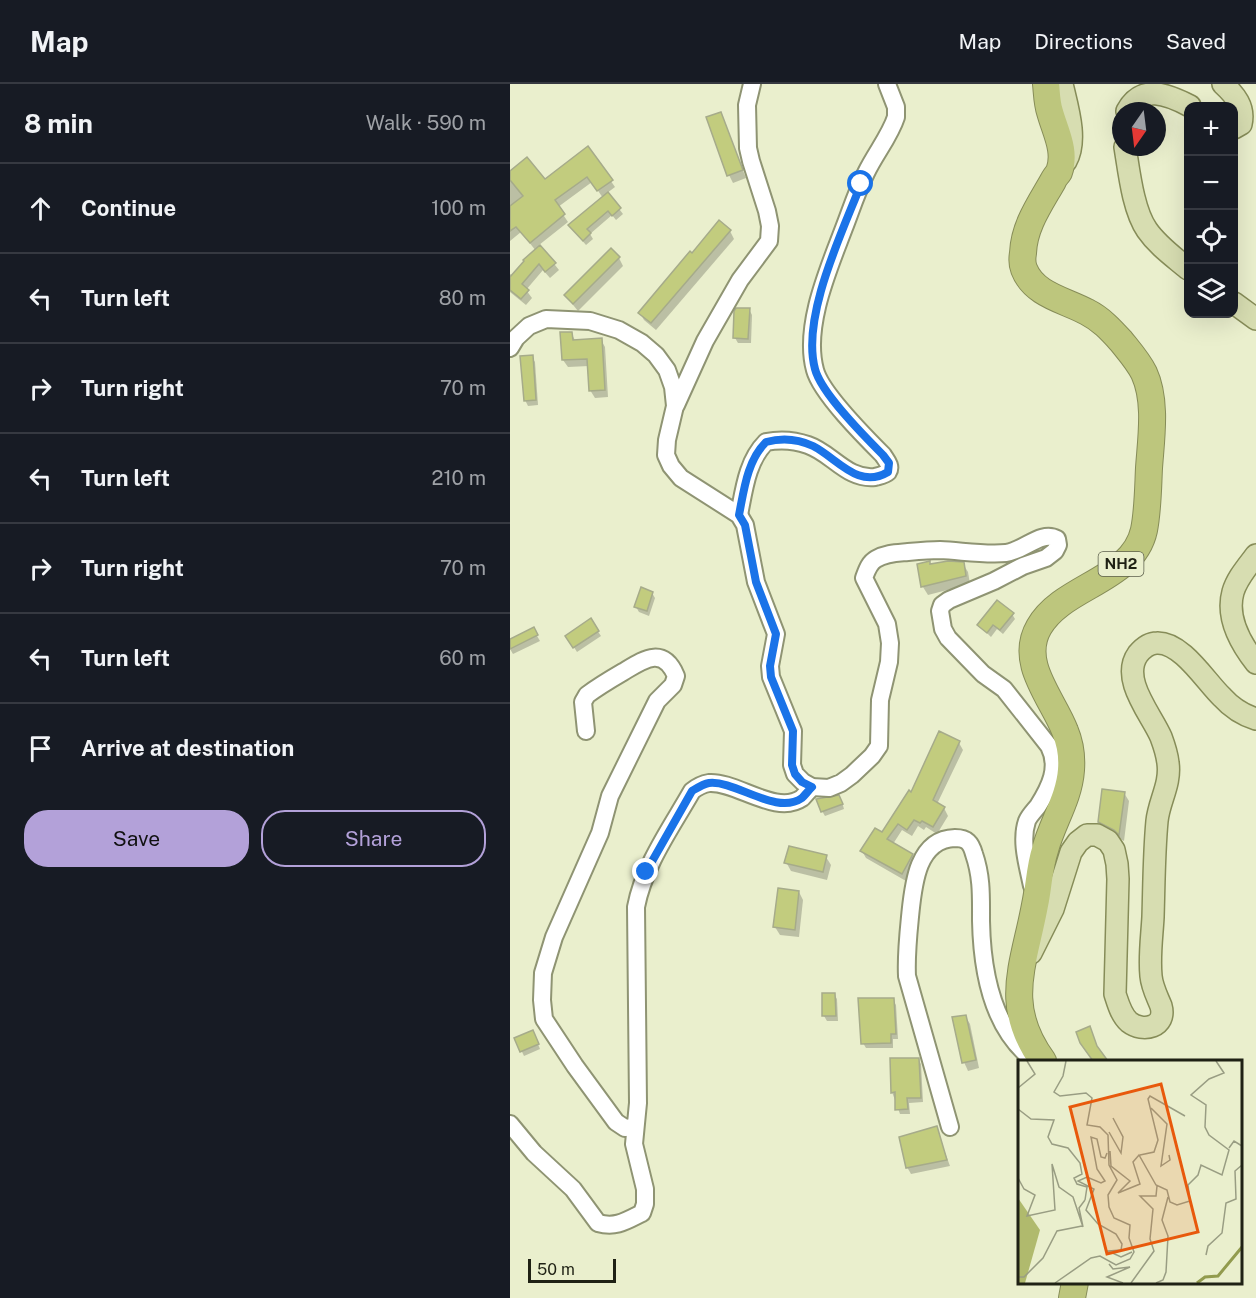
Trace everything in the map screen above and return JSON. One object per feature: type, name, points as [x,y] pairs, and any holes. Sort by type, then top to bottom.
[{"type":"highway","name":"NH2","points":[[1041,1060],[1025,1029],[1019,1005],[1018,980],[1036,901],[1037,880],[1044,850],[1059,816],[1071,772],[1070,750],[1066,733],[1033,663],[1033,643],[1039,627],[1051,613],[1074,594],[1116,568],[1137,546],[1143,532],[1151,443],[1149,388],[1133,355],[1108,326],[1089,313],[1031,284],[1022,267],[1027,229],[1059,171],[1061,153],[1059,138],[1049,110],[1046,84]]},
{"type":"highway","points":[[1072,1298],[1075,1283]]},
{"type":"main road","points":[[1059,171],[1071,153],[1070,128],[1062,84]]},
{"type":"main road","points":[[1223,84],[1234,95],[1237,102]]},
{"type":"main road","points":[[1131,102],[1142,94],[1156,92],[1184,103]]},
{"type":"main road","points":[[1238,104],[1243,116],[1241,124],[1238,126]]},
{"type":"main road","points":[[1127,156],[1145,227],[1158,243],[1184,266]]},
{"type":"main road","points":[[1238,306],[1256,319]]},
{"type":"main road","points":[[1256,555],[1233,592],[1232,617],[1240,639],[1256,663]]},
{"type":"main road","points":[[1018,980],[1053,909],[1071,852],[1087,835],[1097,835],[1108,841],[1114,850],[1117,864],[1115,994],[1129,1022],[1140,1028],[1151,1028],[1158,1024],[1162,1016],[1152,984],[1150,958],[1157,818],[1166,790],[1168,766],[1165,747],[1140,700],[1132,674],[1135,658],[1143,647],[1157,643],[1170,645],[1204,676],[1221,697],[1235,709],[1256,719]]},
{"type":"street","points":[[752,84],[747,105],[748,148],[767,211],[770,226],[769,241],[740,280],[705,341],[675,406],[666,455],[671,466],[681,478],[739,515],[745,525],[756,582],[776,634],[770,666],[771,677],[793,731],[792,765],[795,774],[802,782],[812,787],[829,788],[841,783],[872,756],[879,746],[880,700],[889,662],[890,643],[886,624],[864,578],[874,559],[888,554],[938,550],[989,554],[1009,553],[1027,547],[1041,537],[1051,536],[1057,539],[1058,545],[1047,558],[1023,566],[949,600],[942,605],[940,611],[943,629],[948,638],[983,674],[1004,689],[1054,756],[1053,775],[1038,806],[1028,820],[1025,832],[1028,868],[1036,901]]},
{"type":"street","points":[[739,515],[751,465],[758,450],[766,442],[789,440],[812,446],[838,465],[865,477],[877,477],[888,472],[889,463],[838,406],[819,380],[815,370],[812,343],[816,310],[839,242],[861,184],[896,117],[896,107],[887,84]]},
{"type":"street","points":[[510,348],[516,338],[529,326],[546,319],[590,321],[619,330],[642,343],[656,355],[667,370],[673,387],[675,406]]},
{"type":"street","points":[[586,731],[583,702],[593,691],[641,659],[652,657],[672,666],[676,676],[673,685],[657,701],[610,796],[600,833],[554,937],[543,973],[544,1019],[616,1122],[625,1128],[634,1128]]},
{"type":"street","points":[[510,1124],[534,1153],[573,1189],[598,1223],[609,1226],[619,1225],[642,1213],[645,1204],[645,1189],[634,1144],[638,1103],[636,907],[646,872],[692,791],[699,786],[713,783],[779,802],[792,802],[802,798],[812,787]]},
{"type":"street","points":[[950,1127],[907,976],[906,957],[913,885],[925,856],[935,844],[951,838],[962,838],[968,840],[974,851],[981,877],[983,952],[988,980],[1000,1018],[1016,1045],[1034,1060]]},
{"type":"building","points":[[721,112],[743,170],[727,176],[706,117]]},
{"type":"building","points":[[588,146],[613,180],[597,191],[587,177],[555,200],[565,214],[530,243],[516,227],[510,231],[510,206],[523,196],[510,180],[510,171],[527,157],[545,179]]},
{"type":"building","points":[[608,192],[621,208],[612,216],[608,211],[587,229],[591,233],[583,241],[568,225]]},
{"type":"building","points":[[719,220],[731,230],[651,323],[638,313]]},
{"type":"building","points":[[540,245],[556,263],[545,272],[539,264],[522,284],[529,290],[521,299],[510,290],[510,277],[523,260]]},
{"type":"building","points":[[611,248],[620,257],[573,304],[564,295]]},
{"type":"building","points":[[736,308],[750,308],[748,339],[733,338]]},
{"type":"building","points":[[560,332],[572,332],[573,340],[602,338],[605,390],[589,391],[587,359],[562,360]]},
{"type":"building","points":[[533,355],[536,400],[524,401],[520,356]]},
{"type":"building","points":[[930,561],[930,564],[948,561],[964,562],[966,576],[921,587],[917,564]]},
{"type":"building","points":[[641,587],[653,592],[647,611],[634,607]]},
{"type":"building","points":[[997,600],[1014,613],[1000,630],[993,625],[987,633],[977,625]]},
{"type":"building","points":[[591,618],[599,631],[573,648],[565,636]]},
{"type":"building","points":[[534,627],[538,635],[510,649],[510,639]]},
{"type":"building","points":[[939,731],[960,741],[933,800],[945,807],[933,827],[922,821],[920,823],[914,820],[907,830],[898,824],[887,839],[913,854],[902,874],[860,851],[875,828],[882,832],[909,790],[911,792]]},
{"type":"building","points":[[1102,789],[1125,792],[1119,835],[1098,822]]},
{"type":"building","points":[[839,795],[843,804],[821,812],[816,799]]},
{"type":"building","points":[[789,846],[827,855],[823,872],[784,863]]},
{"type":"building","points":[[778,888],[799,891],[795,930],[773,927]]},
{"type":"building","points":[[822,993],[835,993],[836,1016],[822,1016]]},
{"type":"building","points":[[858,998],[894,998],[896,1034],[891,1034],[891,1043],[861,1044]]},
{"type":"building","points":[[966,1015],[976,1060],[962,1063],[952,1017]]},
{"type":"building","points":[[1090,1026],[1097,1046],[1107,1060],[1092,1060],[1080,1043],[1076,1032]]},
{"type":"building","points":[[533,1030],[539,1044],[520,1052],[514,1038]]},
{"type":"building","points":[[890,1058],[919,1058],[921,1098],[907,1098],[908,1109],[895,1110],[895,1092],[891,1093]]},
{"type":"building","points":[[937,1126],[947,1160],[906,1168],[899,1137]]},
{"type":"route","points":[[646,872],[692,791],[699,786],[713,783],[779,802],[792,802],[802,798],[812,787],[802,782],[795,774],[792,765],[793,731],[771,677],[770,666],[776,634],[756,582],[745,525],[739,515],[751,465],[758,450],[766,442],[789,440],[812,446],[838,465],[865,477],[877,477],[888,472],[889,463],[883,455],[838,406],[819,380],[813,360],[812,343],[816,310],[861,184]]}]
